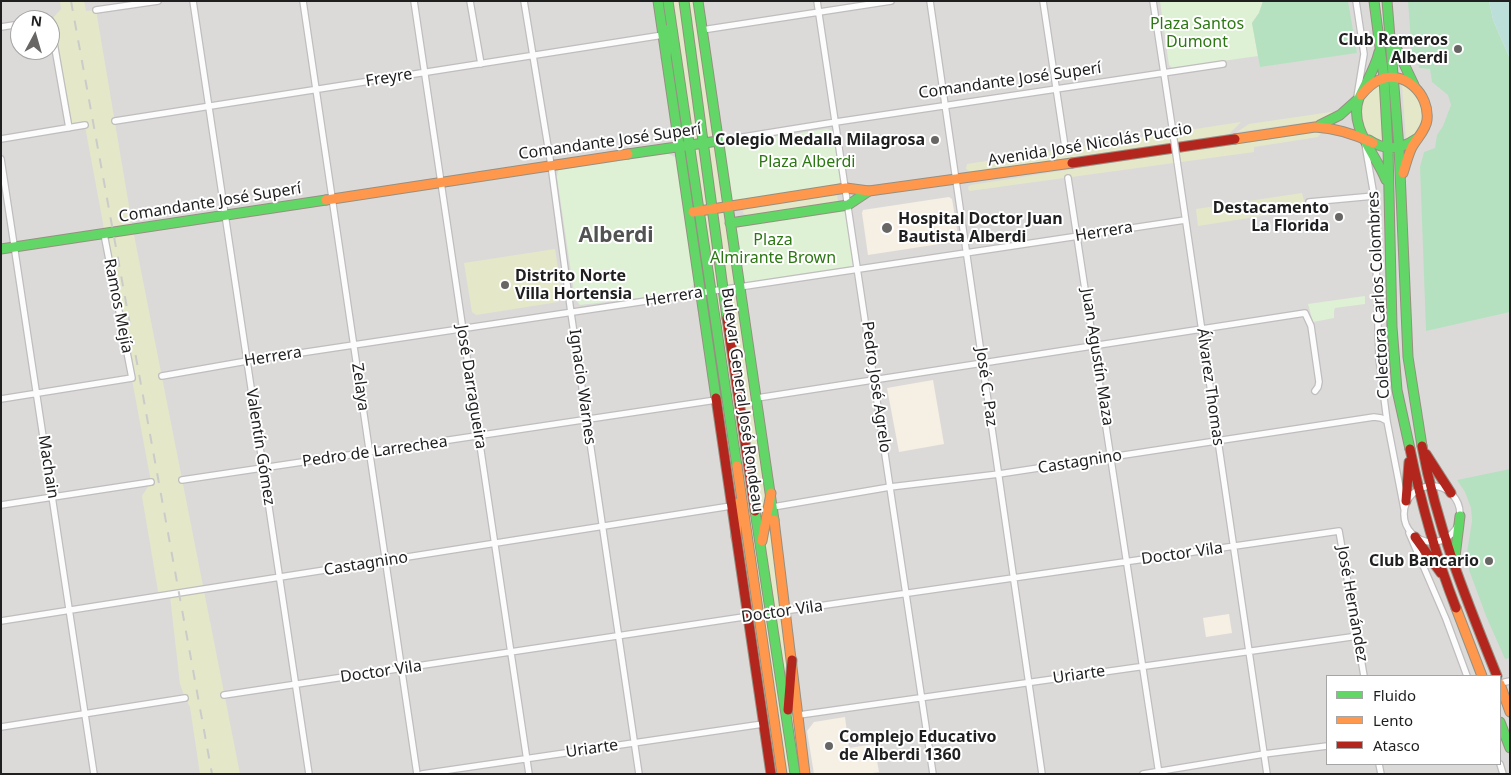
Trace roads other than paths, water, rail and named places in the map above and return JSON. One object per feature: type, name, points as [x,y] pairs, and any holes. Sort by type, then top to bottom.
[{"type":"main road","name":"Bulevar General José Rondeau","points":[[658,1],[771,774]]},
{"type":"main road","name":"Bulevar General José Rondeau","points":[[668,1],[782,774]]},
{"type":"main road","name":"Bulevar General José Rondeau","points":[[684,1],[711,209],[795,774]]},
{"type":"main road","name":"Bulevar General José Rondeau","points":[[698,1],[773,507],[800,715],[799,734],[805,774]]},
{"type":"main road","points":[[1374,1],[1384,78],[1394,358],[1397,390],[1418,489],[1444,578],[1482,675]]},
{"type":"main road","points":[[1387,1],[1400,148],[1408,349],[1412,389],[1429,486],[1454,568],[1497,675]]},
{"type":"main road","points":[[666,57],[670,16]]},
{"type":"main road","points":[[1391,36],[1414,85]]},
{"type":"main road","points":[[1380,47],[1375,68],[1357,99],[1356,118],[1360,130],[1369,142],[1382,168],[1389,187]]},
{"type":"main road","points":[[1384,78],[1405,80],[1414,85],[1426,101],[1428,111],[1424,130],[1413,147],[1401,178]]},
{"type":"main road","name":"Avenida José Nicolás Puccio","points":[[688,213],[846,188],[869,192],[956,180],[1315,126],[1338,117],[1371,84],[1384,78]]},
{"type":"main road","name":"Avenida José Nicolás Puccio","points":[[1315,126],[1349,131],[1369,142],[1388,149]]},
{"type":"main road","points":[[1388,149],[1400,148],[1418,138]]},
{"type":"main road","name":"Comandante José Superí","points":[[1,250],[718,141]]},
{"type":"main road","name":"Avenida José Nicolás Puccio","points":[[730,223],[848,205],[869,192]]},
{"type":"main road","points":[[1422,448],[1451,493]]},
{"type":"main road","points":[[1405,505],[1410,449]]},
{"type":"main road","points":[[736,537],[740,486]]},
{"type":"main road","points":[[760,548],[771,494]]},
{"type":"main road","points":[[1454,568],[1460,516]]},
{"type":"main road","points":[[1415,537],[1444,578]]},
{"type":"main road","points":[[787,726],[792,660]]},
{"type":"main road","points":[[1501,686],[1510,712]]},
{"type":"main road","points":[[1501,725],[1510,748]]},
{"type":"street","points":[[96,10],[158,1]]},
{"type":"street","name":"Valentín Gómez","points":[[193,1],[309,774]]},
{"type":"street","name":"Zelaya","points":[[303,1],[417,774]]},
{"type":"street","name":"José Darragueira","points":[[414,1],[529,774]]},
{"type":"street","points":[[470,1],[481,64]]},
{"type":"street","name":"Ignacio Warnes","points":[[524,1],[551,165],[570,312],[639,774]]},
{"type":"street","name":"Pedro José Agrelo","points":[[818,1],[933,774]]},
{"type":"street","points":[[702,30],[891,1]]},
{"type":"street","name":"José C. Paz","points":[[930,1],[1042,774]]},
{"type":"street","points":[[1043,1],[1065,147]]},
{"type":"street","name":"Álvarez Thomas","points":[[1154,1],[1267,774]]},
{"type":"street","points":[[1356,1],[1364,54],[1357,99]]},
{"type":"street","name":"Freyre","points":[[115,121],[663,35]]},
{"type":"street","points":[[57,60],[70,128]]},
{"type":"street","name":"Comandante José Superí","points":[[718,141],[1223,64]]},
{"type":"street","points":[[1,139],[85,125]]},
{"type":"street","name":"Colectora Carlos Colombres","points":[[1369,142],[1374,196],[1379,359],[1387,421],[1405,505],[1404,519],[1406,527]]},
{"type":"street","name":"Machain","points":[[1,159],[94,774]]},
{"type":"street","name":"Juan Agustín Maza","points":[[1068,178],[1159,773]]},
{"type":"street","points":[[1309,202],[1374,196]]},
{"type":"street","name":"Herrera","points":[[162,376],[247,361],[1186,220]]},
{"type":"street","name":"Ramos Mejía","points":[[37,393],[132,378],[104,234]]},
{"type":"street","points":[[757,398],[1305,314],[1311,326],[1319,382],[1315,391]]},
{"type":"street","points":[[1,399],[37,393]]},
{"type":"street","name":"Pedro de Larrechea","points":[[182,480],[716,400]]},
{"type":"street","name":"Castagnino","points":[[773,507],[890,487],[999,474],[1374,417],[1387,421]]},
{"type":"street","points":[[1,506],[151,482]]},
{"type":"street","points":[[1405,505],[1411,494],[1418,489],[1429,486],[1441,487],[1451,493],[1457,500],[1460,516],[1458,525],[1452,533],[1445,539],[1434,542],[1427,542],[1415,537],[1406,527]]},
{"type":"street","name":"Castagnino","points":[[1,621],[732,506]]},
{"type":"street","points":[[1406,527],[1446,619],[1468,675]]},
{"type":"street","name":"Doctor Vila","points":[[224,695],[1339,531]]},
{"type":"street","name":"José Hernández","points":[[1339,531],[1364,675]]},
{"type":"street","name":"Uriarte","points":[[800,715],[1358,636]]},
{"type":"street","points":[[1,727],[184,698]]},
{"type":"street","name":"Uriarte","points":[[422,774],[763,724]]},
{"type":"street","points":[[1143,774],[1159,773],[1264,754],[1326,746]]},
{"type":"water","points":[[1489,1],[1510,1],[1510,59],[1493,20]]},
{"type":"railway","points":[[71,1],[212,774]]},
{"type":"place","name":"Club Remeros Alberdi","points":[[1458,49]]},
{"type":"place","name":"Colegio Medalla Milagrosa","points":[[935,140]]},
{"type":"place","name":"Destacamento La Florida","points":[[1339,217]]},
{"type":"place","name":"Hospital Doctor Juan Bautista Alberdi","points":[[887,228]]},
{"type":"place","name":"Distrito Norte Villa Hortensia","points":[[505,285]]},
{"type":"place","name":"Club Bancario","points":[[1489,561]]},
{"type":"place","name":"Complejo Educativo de Alberdi 1360","points":[[829,746]]},
{"type":"district","name":"Alberdi","points":[[616,236]]},
{"type":"park label","name":"Plaza Santos Dumont","points":[[1197,33]]},
{"type":"park label","name":"Plaza Alberdi","points":[[807,162]]},
{"type":"park label","name":"Plaza Almirante Brown","points":[[773,249]]}]
